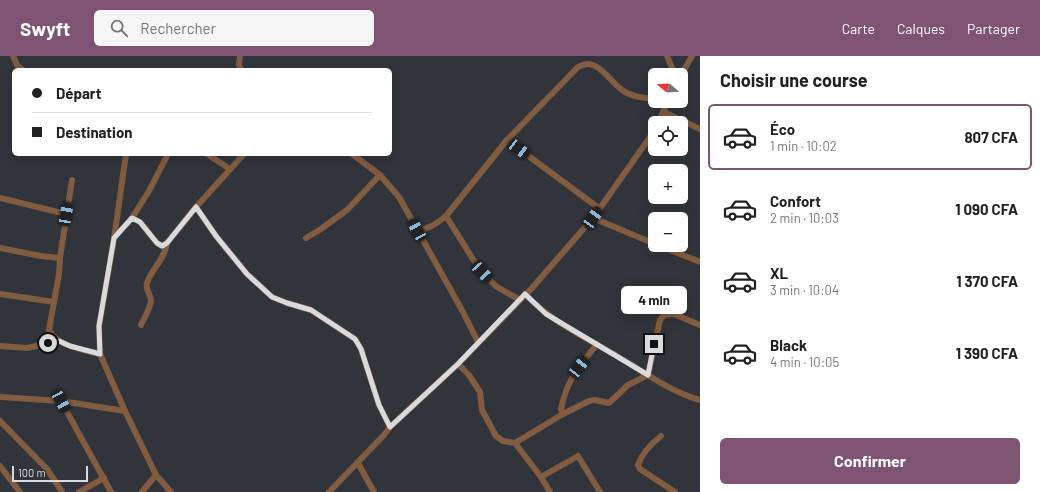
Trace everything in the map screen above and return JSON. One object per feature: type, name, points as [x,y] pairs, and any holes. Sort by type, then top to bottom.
[{"type":"street","points":[[13,56],[17,65],[21,68]]},
{"type":"street","points":[[240,56],[240,68]]},
{"type":"street","points":[[667,56],[672,68]]},
{"type":"street","points":[[685,68],[692,56]]},
{"type":"street","points":[[417,230],[426,229],[435,225],[446,216],[507,140],[578,67],[587,64],[593,65],[601,70],[622,91],[638,98],[648,99]]},
{"type":"street","points":[[662,116],[665,108]]},
{"type":"street","points":[[664,112],[700,129]]},
{"type":"street","points":[[507,140],[600,209]]},
{"type":"street","points":[[329,492],[358,463],[390,427],[458,364],[520,300],[593,218],[648,140]]},
{"type":"street","points":[[126,156],[99,326],[100,354],[125,411],[156,475],[171,492]]},
{"type":"street","points":[[114,238],[132,218],[167,156]]},
{"type":"street","points":[[210,156],[230,170]]},
{"type":"street","points":[[132,218],[140,222],[157,243],[162,246],[167,243],[196,207],[242,156]]},
{"type":"street","points":[[355,156],[380,176],[399,197],[478,342]]},
{"type":"street","points":[[306,238],[322,229],[347,210],[380,176]]},
{"type":"street","points":[[72,180],[49,330],[51,334],[59,341],[70,346],[100,354]]},
{"type":"street","points":[[0,198],[66,214]]},
{"type":"street","points":[[196,207],[216,236],[247,274],[272,297],[311,310],[355,339],[361,349],[379,405],[390,427]]},
{"type":"street","points":[[446,216],[482,272],[497,287],[520,300]]},
{"type":"street","points":[[593,218],[648,241]]},
{"type":"street","points":[[141,325],[151,302],[147,283],[166,251],[167,243]]},
{"type":"street","points":[[0,248],[60,258]]},
{"type":"street","points":[[675,252],[700,262]]},
{"type":"street","points":[[0,294],[54,302]]},
{"type":"street","points":[[525,294],[546,314],[679,394],[700,400]]},
{"type":"street","points":[[648,375],[660,320],[664,315],[674,314],[700,325]]},
{"type":"street","points":[[0,346],[27,348],[59,341]]},
{"type":"street","points":[[563,414],[561,409],[569,382],[597,344]]},
{"type":"street","points":[[458,364],[469,375],[478,388],[480,392],[482,410],[496,436],[503,441],[515,443],[563,414],[589,401],[595,400],[609,402],[628,385],[648,375]]},
{"type":"street","points":[[0,397],[61,401],[125,411]]},
{"type":"street","points":[[61,401],[111,492]]},
{"type":"street","points":[[0,421],[47,469],[62,492]]},
{"type":"street","points":[[661,436],[653,443],[638,465],[640,469],[675,492]]},
{"type":"street","points":[[515,443],[541,477],[550,492]]},
{"type":"street","points":[[541,477],[578,456],[600,492]]},
{"type":"street","points":[[358,463],[374,492]]},
{"type":"street","points":[[0,466],[20,492]]},
{"type":"street","points":[[142,492],[156,475]]},
{"type":"street","points":[[79,492],[104,478]]},
{"type":"route","points":[[48,343],[59,341],[70,346],[100,354],[99,326],[114,238],[132,218],[140,222],[157,243],[162,246],[167,243],[196,207],[216,236],[247,274],[272,297],[311,310],[355,339],[361,349],[379,405],[390,427],[458,364],[525,294],[546,314],[648,375],[654,344]]}]
